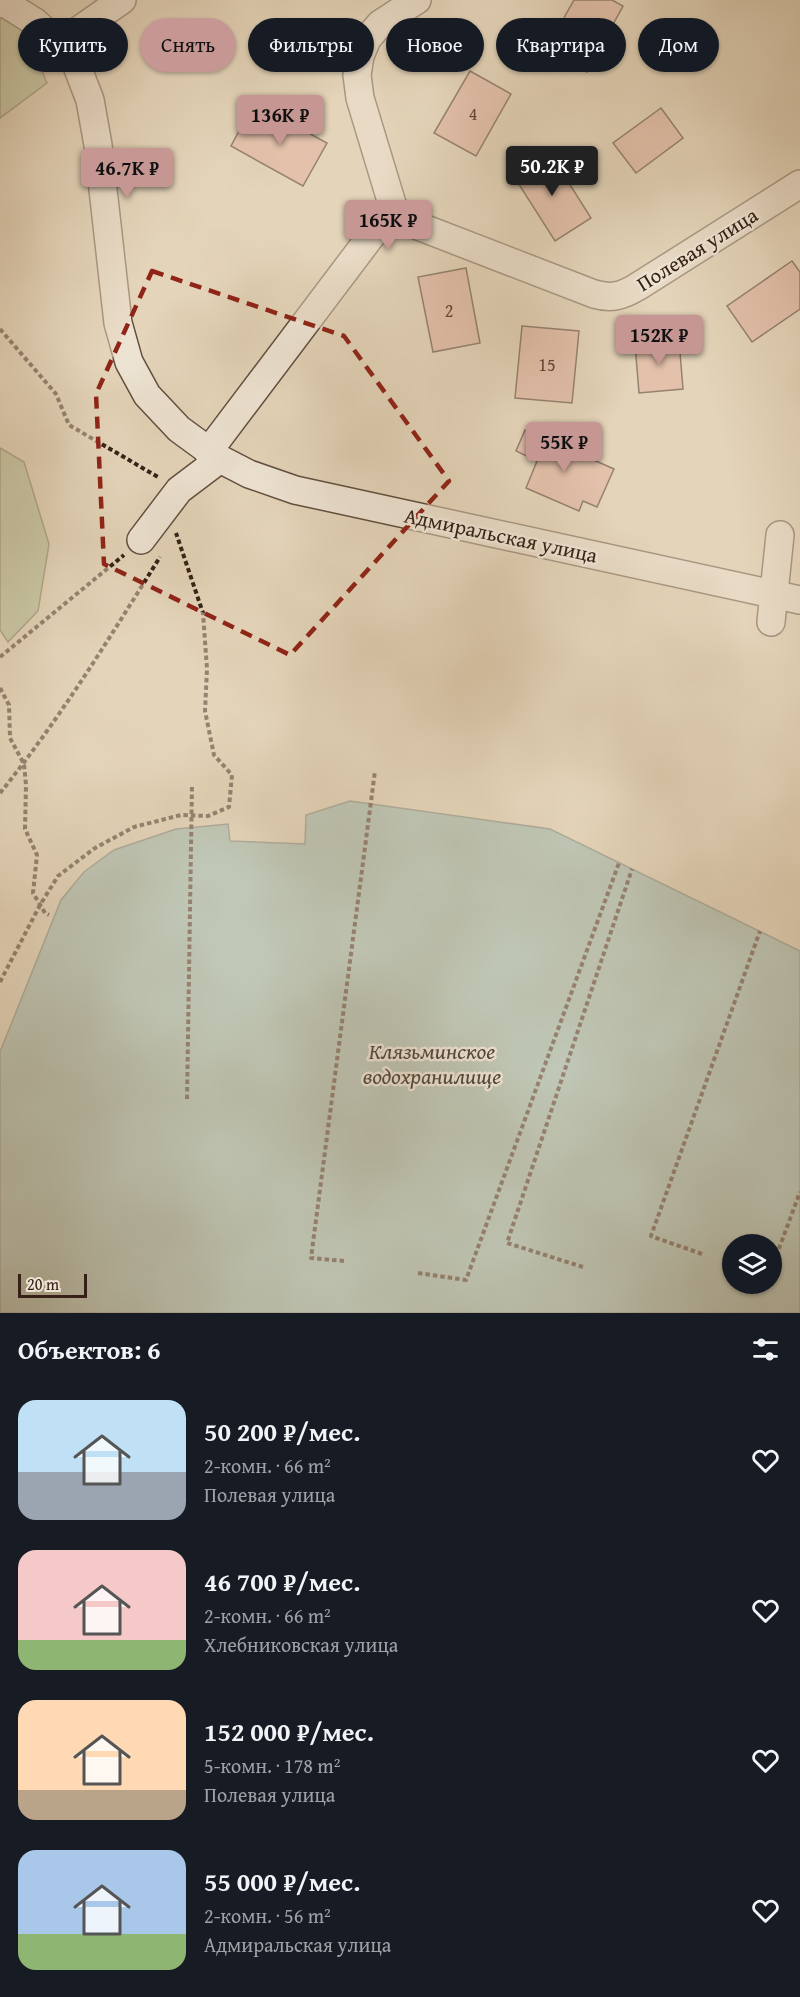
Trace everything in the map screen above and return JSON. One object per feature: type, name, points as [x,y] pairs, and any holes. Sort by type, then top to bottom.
[{"type":"street","points":[[97,18],[122,0]]},
{"type":"street","points":[[152,547],[179,490],[214,455],[393,207],[360,98],[357,75],[360,56],[367,39],[380,24],[417,0]]},
{"type":"street","name":"Адмиральская улица","points":[[0,3],[28,18]]},
{"type":"street","name":"Адмиральская улица","points":[[79,72],[90,100],[98,145],[118,323],[129,362],[147,395],[179,429],[214,455],[249,474],[295,490],[787,597]]},
{"type":"street","name":"Полевая улица","points":[[393,207],[404,218],[418,226],[594,294],[616,297],[797,194]]},
{"type":"street","points":[[771,622],[787,597],[780,535]]},
{"type":"path","points":[[0,329],[56,394],[69,425],[179,490]]},
{"type":"path","points":[[170,543],[181,524]]},
{"type":"path","points":[[0,982],[40,905],[58,876],[95,848],[134,826],[181,815],[208,816],[229,807],[232,775],[214,755],[205,711],[207,669],[203,613],[176,533]]},
{"type":"path","points":[[0,657],[62,606],[152,547]]},
{"type":"path","points":[[0,793],[24,764],[106,644],[152,547]]},
{"type":"path","points":[[0,688],[9,705],[10,738],[24,764],[25,830],[37,855],[33,893],[45,913],[49,915]]},
{"type":"path","points":[[344,1261],[311,1258],[375,771]]},
{"type":"path","points":[[188,1099],[192,784]]},
{"type":"path","points":[[418,1272],[466,1280],[619,863]]},
{"type":"path","points":[[583,1267],[507,1243],[632,869]]},
{"type":"path","points":[[702,1254],[651,1236],[760,931]]},
{"type":"path","points":[[782,1240],[800,1192]]},
{"type":"highlighted area","points":[[152,271],[344,336],[449,481],[290,655],[104,564],[96,394]]},
{"type":"green space","points":[[0,0],[12,0],[20,18],[18,72],[42,72],[47,83],[0,118]]},
{"type":"green space","points":[[0,448],[24,462],[49,544],[38,611],[8,642],[0,630]]},
{"type":"water","name":"Клязьминское водохранилище","points":[[350,801],[550,829],[800,951],[800,1313],[0,1313],[0,1052],[61,900],[84,872],[114,850],[176,829],[228,824],[230,841],[305,844],[306,815]]},
{"type":"building","points":[[574,0],[612,0],[623,6],[616,18],[564,18]]},
{"type":"building","points":[[469,72],[511,94],[476,156],[434,133]]},
{"type":"building","points":[[263,108],[327,143],[303,186],[231,146],[245,120],[254,125]]},
{"type":"building","points":[[661,108],[683,138],[636,173],[613,143]]},
{"type":"building","points":[[550,153],[591,218],[555,241],[513,175]]},
{"type":"building","points":[[792,261],[800,272],[800,309],[752,342],[727,306]]},
{"type":"building","points":[[466,268],[480,343],[433,352],[418,277]]},
{"type":"building","points":[[522,326],[579,331],[572,403],[515,398]]},
{"type":"building","points":[[679,340],[683,389],[639,393],[635,344]]},
{"type":"building","points":[[525,430],[614,469],[597,507],[583,501],[579,511],[526,488],[537,461],[516,451]]}]
